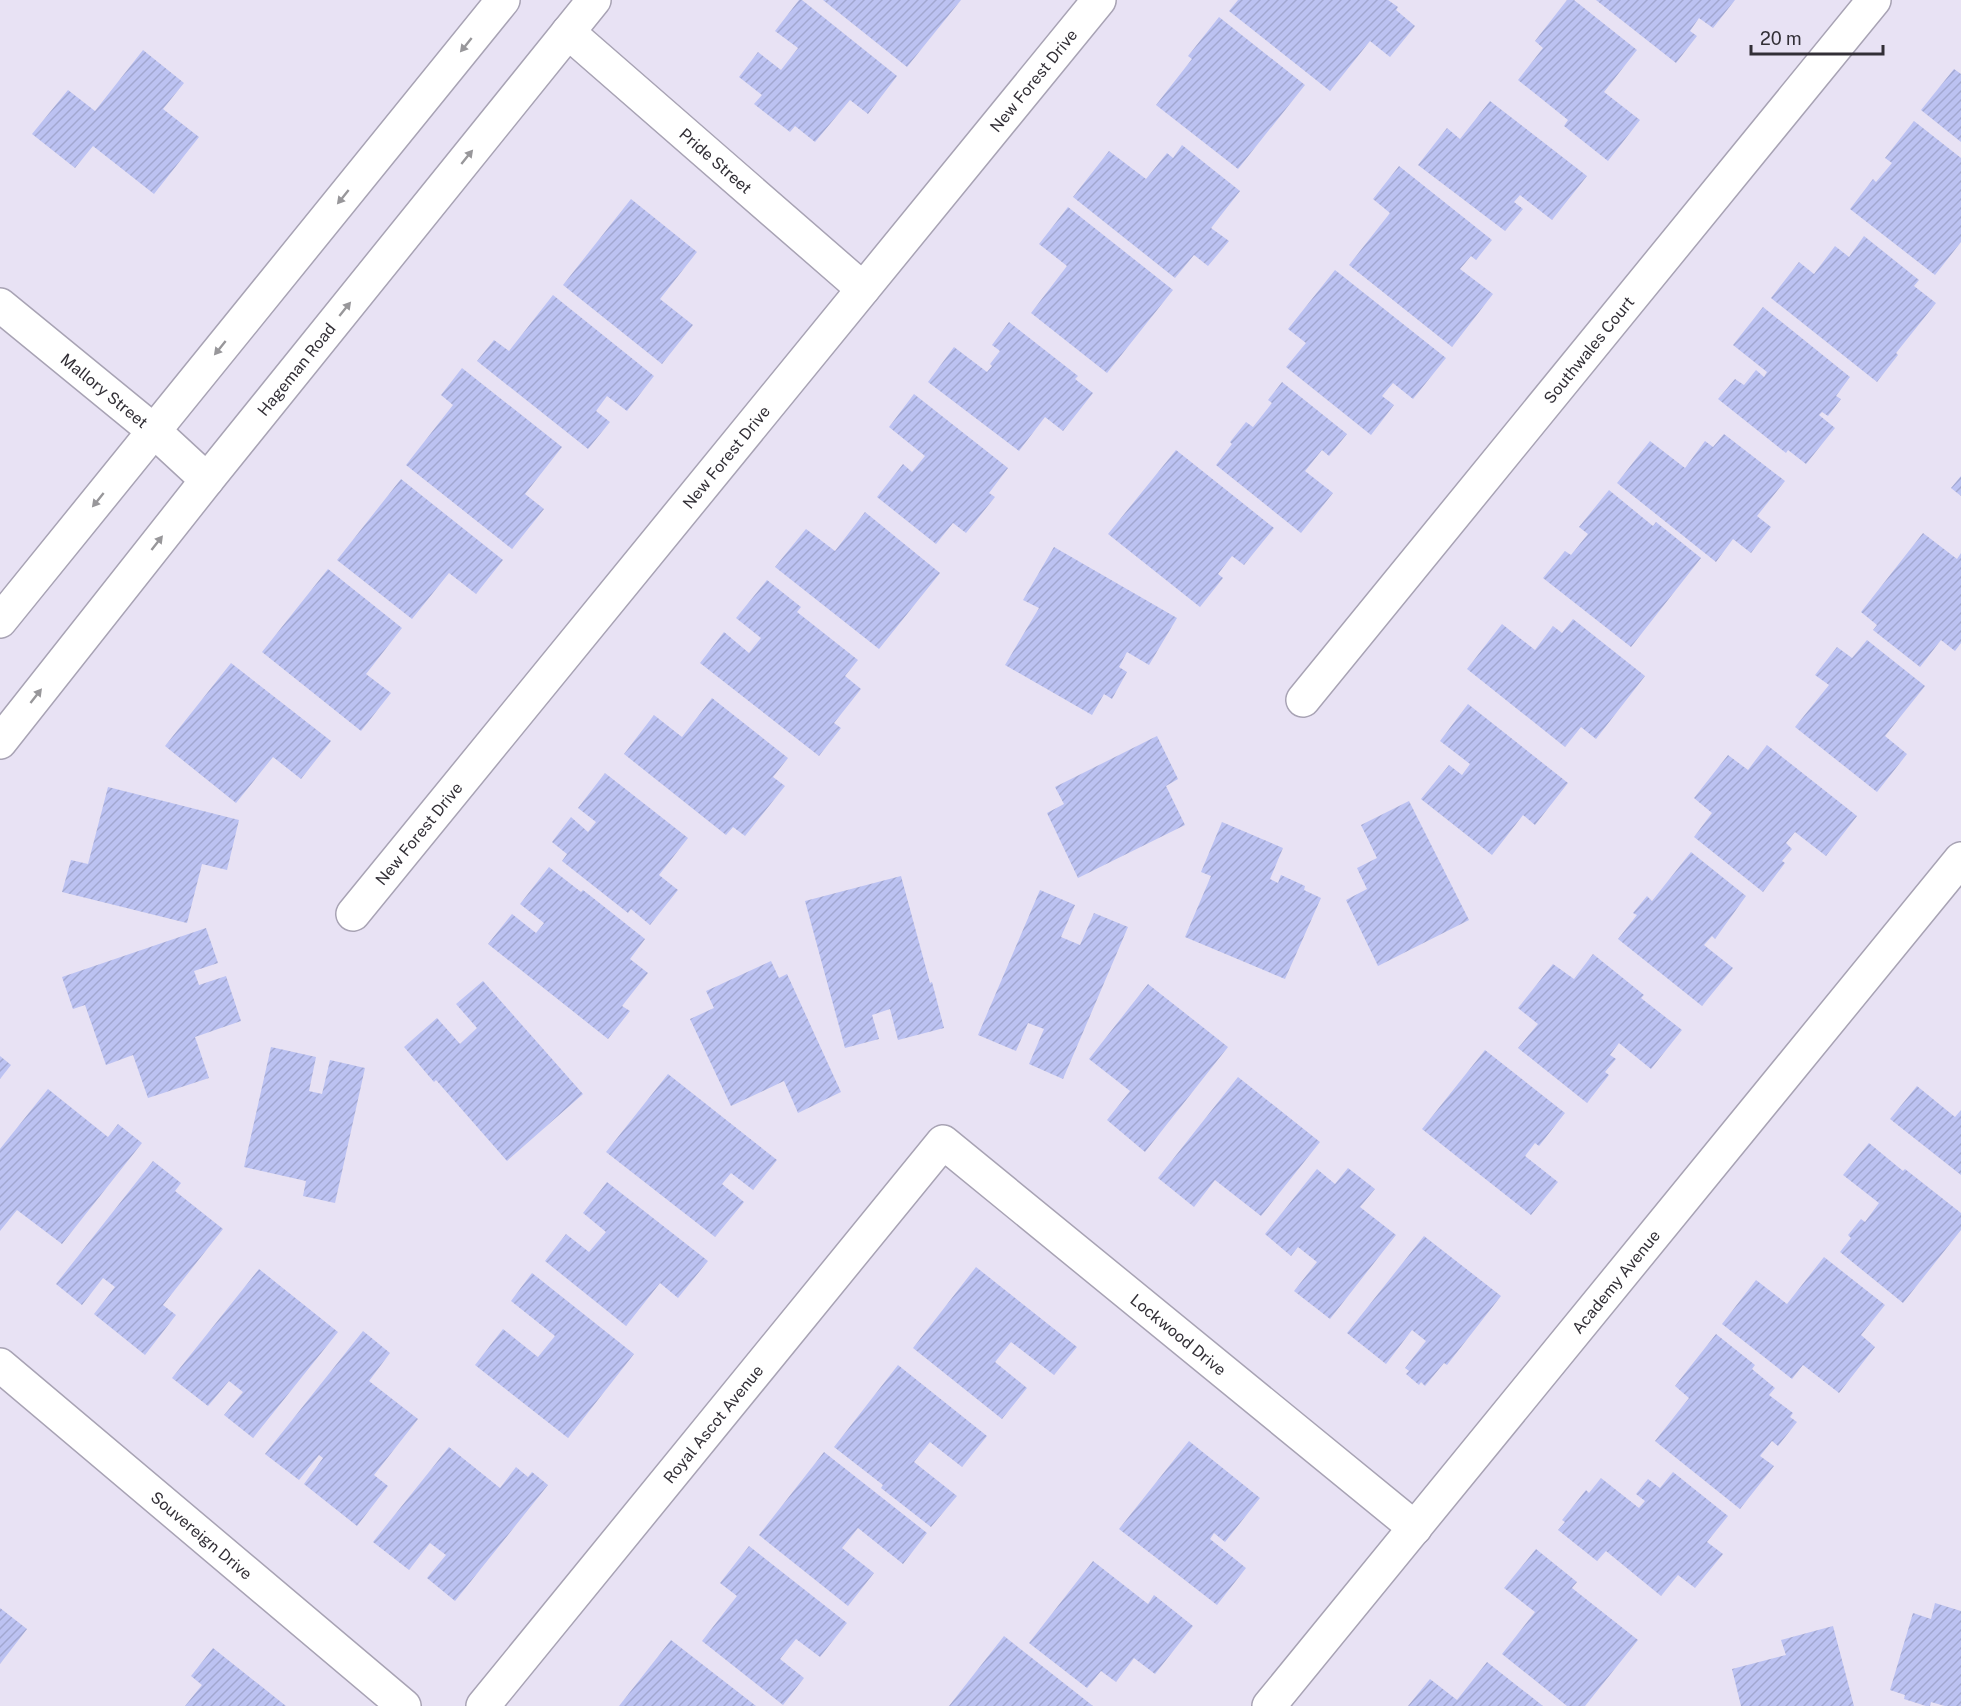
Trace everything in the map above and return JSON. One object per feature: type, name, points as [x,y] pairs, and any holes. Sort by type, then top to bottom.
[{"type":"street","points":[[0,621],[503,0]]},
{"type":"street","name":"Hageman Road","points":[[0,742],[207,480],[594,0]]},
{"type":"street","name":"New Forest Drive","points":[[353,914],[1099,0]]},
{"type":"street","name":"Southwales Court","points":[[1303,700],[1874,0]]},
{"type":"street","name":"Pride Street","points":[[568,32],[863,289]]},
{"type":"street","name":"Mallory Street","points":[[0,305],[154,430],[207,480]]},
{"type":"street","name":"Academy Avenue","points":[[1269,1706],[1961,859]]},
{"type":"street","name":"Lockwood Drive","points":[[943,1142],[1415,1528]]},
{"type":"street","name":"Royal Ascot Avenue","points":[[483,1706],[943,1142]]},
{"type":"street","name":"Souvereign Drive","points":[[0,1365],[404,1706]]},
{"type":"building","points":[[799,0],[802,0],[897,76],[868,114],[850,100],[815,142],[795,126],[790,132],[754,104],[762,95],[739,77],[758,52],[781,70],[798,48],[775,31]]},
{"type":"building","points":[[823,0],[961,0],[907,67]]},
{"type":"building","points":[[1238,0],[1388,0],[1398,7],[1396,10],[1415,26],[1390,57],[1370,41],[1330,91],[1229,11]]},
{"type":"building","points":[[1567,0],[1574,0],[1637,50],[1604,92],[1640,120],[1608,161],[1564,126],[1568,120],[1518,80],[1543,48],[1535,41]]},
{"type":"building","points":[[1596,0],[1735,0],[1713,28],[1699,18],[1690,31],[1697,36],[1676,63]]},
{"type":"building","points":[[1219,17],[1305,85],[1238,169],[1156,105],[1192,59],[1188,56]]},
{"type":"building","points":[[143,50],[184,83],[163,109],[199,137],[154,194],[93,146],[75,168],[32,134],[68,90],[95,111]]},
{"type":"building","points":[[1954,69],[1961,74],[1961,142],[1921,110]]},
{"type":"building","points":[[1490,101],[1587,176],[1552,220],[1520,195],[1514,202],[1523,209],[1505,231],[1418,165],[1447,128],[1460,139]]},
{"type":"building","points":[[1914,121],[1961,158],[1961,242],[1935,275],[1850,209],[1873,179],[1876,182],[1892,163],[1885,158]]},
{"type":"building","points":[[1182,145],[1240,191],[1211,228],[1229,241],[1208,266],[1194,255],[1175,278],[1073,197],[1109,151],[1146,179],[1167,153],[1173,158]]},
{"type":"building","points":[[1399,166],[1492,240],[1476,260],[1471,256],[1460,269],[1493,294],[1452,347],[1349,265],[1390,213],[1373,199]]},
{"type":"building","points":[[631,199],[697,252],[660,299],[693,325],[662,364],[563,285]]},
{"type":"building","points":[[1068,207],[1173,290],[1107,373],[1031,313],[1067,266],[1039,244]]},
{"type":"building","points":[[1864,236],[1919,280],[1914,286],[1936,303],[1896,353],[1898,355],[1877,382],[1771,298],[1799,262],[1814,274],[1835,246],[1849,257]]},
{"type":"building","points":[[1335,270],[1446,358],[1413,399],[1393,383],[1382,396],[1394,405],[1371,435],[1286,367],[1306,343],[1288,329]]},
{"type":"building","points":[[553,295],[654,376],[627,411],[607,396],[596,411],[610,422],[588,449],[477,361],[494,340],[509,351]]},
{"type":"building","points":[[1763,307],[1850,377],[1836,396],[1841,399],[1828,416],[1822,412],[1819,415],[1835,428],[1806,464],[1788,450],[1786,453],[1718,399],[1735,379],[1744,385],[1756,370],[1764,377],[1767,372],[1733,345]]},
{"type":"building","points":[[1009,322],[1078,376],[1075,379],[1093,393],[1063,431],[1045,417],[1019,451],[928,382],[954,347],[987,372],[1000,351],[992,345]]},
{"type":"building","points":[[462,368],[562,447],[525,494],[544,509],[512,549],[406,465],[453,405],[441,395]]},
{"type":"building","points":[[1282,382],[1347,434],[1329,456],[1322,450],[1305,471],[1333,493],[1301,533],[1216,465],[1246,422],[1253,427],[1272,403],[1268,400]]},
{"type":"building","points":[[914,394],[1008,468],[989,493],[995,497],[966,533],[953,523],[936,544],[877,497],[903,464],[912,472],[925,456],[889,427]]},
{"type":"building","points":[[1724,434],[1785,481],[1757,516],[1771,527],[1751,553],[1733,539],[1716,562],[1617,483],[1650,441],[1685,468],[1705,441],[1713,447]]},
{"type":"building","points":[[1176,450],[1274,528],[1244,565],[1232,556],[1218,574],[1223,578],[1200,607],[1108,534]]},
{"type":"building","points":[[1961,476],[1961,496],[1951,488]]},
{"type":"building","points":[[401,479],[503,560],[476,594],[449,573],[412,619],[337,560]]},
{"type":"building","points":[[1609,490],[1653,526],[1656,522],[1701,558],[1631,647],[1543,578],[1565,551],[1571,555],[1588,534],[1579,527]]},
{"type":"building","points":[[865,512],[940,573],[879,649],[775,567],[806,529],[835,551]]},
{"type":"building","points":[[1923,533],[1957,559],[1961,553],[1961,643],[1955,651],[1941,640],[1920,667],[1873,630],[1877,625],[1861,612]]},
{"type":"building","points":[[1054,547],[1177,618],[1149,665],[1127,652],[1119,667],[1127,672],[1112,699],[1104,694],[1092,715],[1005,665],[1039,608],[1023,600]]},
{"type":"building","points":[[328,569],[402,628],[366,674],[391,693],[361,731],[262,652]]},
{"type":"building","points":[[767,580],[801,607],[797,612],[858,660],[845,676],[861,689],[834,723],[841,728],[819,756],[700,663],[724,632],[749,653],[761,638],[736,618]]},
{"type":"building","points":[[1573,619],[1645,676],[1596,739],[1581,727],[1565,747],[1467,669],[1502,624],[1535,650],[1553,626],[1562,633]]},
{"type":"building","points":[[1867,640],[1925,686],[1885,736],[1907,754],[1877,792],[1795,727],[1829,685],[1815,675],[1837,647],[1852,658]]},
{"type":"building","points":[[231,663],[331,741],[301,779],[273,757],[236,803],[165,746]]},
{"type":"building","points":[[712,698],[788,758],[773,777],[785,786],[745,836],[733,827],[726,835],[624,754],[654,715],[682,737]]},
{"type":"building","points":[[1468,704],[1568,783],[1535,825],[1523,815],[1492,855],[1421,799],[1449,765],[1462,775],[1470,764],[1440,741]]},
{"type":"building","points":[[1157,736],[1178,779],[1166,786],[1185,825],[1078,878],[1047,813],[1064,804],[1055,787]]},
{"type":"building","points":[[1767,745],[1857,816],[1826,856],[1795,832],[1786,843],[1792,849],[1782,861],[1785,863],[1763,892],[1694,837],[1712,813],[1694,798],[1728,755],[1748,770]]},
{"type":"building","points":[[605,773],[688,838],[659,875],[678,890],[650,925],[631,909],[628,913],[562,861],[567,854],[552,842],[571,817],[588,832],[596,822],[578,808]]},
{"type":"building","points":[[108,787],[239,820],[227,870],[202,864],[187,923],[62,892],[71,860],[88,864]]},
{"type":"building","points":[[1409,801],[1469,920],[1378,966],[1346,900],[1367,889],[1357,868],[1377,858],[1361,825]]},
{"type":"building","points":[[1222,822],[1283,848],[1270,879],[1278,883],[1281,875],[1305,886],[1304,890],[1321,898],[1285,979],[1185,937],[1211,876],[1201,872]]},
{"type":"building","points":[[1691,852],[1746,896],[1715,939],[1712,936],[1704,945],[1733,968],[1702,1006],[1618,939],[1637,915],[1633,913],[1647,896],[1652,901]]},
{"type":"building","points":[[549,867],[581,892],[583,890],[645,939],[630,959],[648,973],[622,1006],[630,1011],[608,1039],[488,944],[512,914],[536,933],[544,923],[520,904]]},
{"type":"building","points":[[901,876],[944,1028],[898,1040],[890,1009],[872,1015],[879,1039],[845,1048],[805,901]]},
{"type":"building","points":[[1040,890],[1075,905],[1061,937],[1080,945],[1094,913],[1128,927],[1063,1079],[1029,1064],[1044,1029],[1028,1023],[1016,1051],[978,1035]]},
{"type":"building","points":[[206,928],[218,963],[194,971],[199,985],[226,976],[241,1021],[195,1037],[209,1078],[148,1098],[133,1055],[106,1065],[85,1005],[73,1009],[62,977]]},
{"type":"building","points":[[1593,954],[1644,995],[1641,998],[1682,1030],[1651,1069],[1619,1043],[1610,1055],[1616,1059],[1605,1072],[1609,1075],[1587,1103],[1518,1048],[1538,1024],[1518,1008],[1553,964],[1574,979]]},
{"type":"building","points":[[771,961],[779,978],[787,974],[841,1092],[798,1113],[784,1081],[731,1106],[690,1019],[714,1008],[706,991]]},
{"type":"building","points":[[483,981],[583,1094],[507,1161],[404,1047],[437,1018],[460,1044],[477,1028],[456,1004]]},
{"type":"building","points":[[1148,984],[1228,1047],[1145,1152],[1107,1120],[1130,1091],[1089,1059]]},
{"type":"building","points":[[271,1047],[316,1057],[309,1091],[322,1094],[330,1060],[365,1068],[335,1203],[303,1196],[306,1181],[244,1167]]},
{"type":"building","points":[[1485,1050],[1565,1113],[1539,1146],[1535,1143],[1525,1156],[1558,1182],[1531,1215],[1422,1129]]},
{"type":"building","points":[[0,1056],[11,1065],[0,1079]]},
{"type":"building","points":[[668,1074],[777,1160],[753,1190],[731,1173],[722,1184],[744,1202],[715,1237],[606,1152]]},
{"type":"building","points":[[1238,1077],[1320,1142],[1261,1216],[1215,1180],[1194,1207],[1158,1178]]},
{"type":"building","points":[[1917,1086],[1955,1117],[1961,1110],[1961,1175],[1890,1119]]},
{"type":"building","points":[[48,1089],[108,1137],[118,1124],[142,1143],[62,1244],[17,1210],[0,1231],[0,1149]]},
{"type":"building","points":[[1869,1143],[1961,1213],[1961,1230],[1903,1303],[1840,1252],[1851,1238],[1848,1235],[1861,1219],[1865,1222],[1879,1203],[1843,1175]]},
{"type":"building","points":[[153,1161],[181,1183],[175,1191],[223,1229],[163,1305],[176,1315],[145,1355],[94,1314],[115,1287],[103,1278],[82,1305],[56,1284]]},
{"type":"building","points":[[1348,1168],[1375,1189],[1360,1207],[1396,1235],[1330,1319],[1294,1291],[1317,1262],[1298,1247],[1291,1256],[1265,1234],[1317,1169],[1335,1184]]},
{"type":"building","points":[[607,1182],[708,1261],[678,1298],[660,1283],[626,1326],[545,1261],[566,1234],[589,1252],[606,1232],[583,1213]]},
{"type":"building","points":[[1424,1236],[1501,1296],[1447,1365],[1444,1363],[1425,1386],[1421,1382],[1419,1385],[1406,1374],[1409,1371],[1405,1368],[1426,1341],[1412,1330],[1386,1364],[1347,1333]]},
{"type":"building","points":[[1824,1257],[1885,1305],[1861,1335],[1875,1347],[1839,1393],[1803,1365],[1792,1379],[1722,1324],[1756,1280],[1787,1304]]},
{"type":"building","points":[[976,1267],[1077,1347],[1054,1375],[1011,1342],[995,1362],[1027,1388],[1002,1419],[913,1348]]},
{"type":"building","points":[[259,1269],[338,1332],[253,1438],[224,1415],[243,1392],[229,1381],[208,1406],[172,1378]]},
{"type":"building","points":[[532,1273],[634,1354],[568,1438],[475,1365],[503,1329],[538,1357],[555,1336],[511,1301]]},
{"type":"building","points":[[363,1331],[390,1353],[369,1381],[418,1419],[374,1475],[388,1486],[357,1526],[304,1484],[323,1458],[319,1455],[299,1480],[265,1454]]},
{"type":"building","points":[[1716,1334],[1755,1365],[1752,1369],[1775,1388],[1769,1395],[1793,1413],[1790,1417],[1797,1422],[1778,1446],[1772,1441],[1760,1456],[1774,1466],[1740,1509],[1655,1441],[1689,1398],[1675,1386]]},
{"type":"building","points":[[898,1365],[987,1436],[962,1467],[930,1442],[914,1462],[957,1496],[931,1527],[881,1488],[883,1485],[834,1447]]},
{"type":"building","points":[[1189,1441],[1260,1498],[1225,1542],[1214,1533],[1210,1539],[1246,1568],[1217,1605],[1119,1529]]},
{"type":"building","points":[[449,1447],[500,1488],[516,1467],[528,1477],[532,1472],[548,1485],[455,1601],[427,1578],[446,1555],[430,1543],[409,1570],[373,1542]]},
{"type":"building","points":[[824,1452],[927,1533],[903,1564],[858,1528],[842,1548],[874,1573],[848,1606],[759,1535]]},
{"type":"building","points":[[1673,1472],[1728,1516],[1707,1542],[1723,1554],[1695,1588],[1678,1575],[1661,1596],[1606,1551],[1597,1561],[1558,1530],[1565,1522],[1562,1520],[1586,1490],[1589,1493],[1601,1478],[1639,1508],[1645,1501],[1636,1494],[1648,1479],[1660,1488]]},
{"type":"building","points":[[749,1546],[847,1623],[820,1657],[796,1639],[780,1659],[804,1678],[783,1705],[702,1641],[737,1596],[720,1583]]},
{"type":"building","points":[[1536,1549],[1577,1582],[1572,1588],[1638,1640],[1585,1706],[1567,1706],[1502,1654],[1535,1612],[1504,1588]]},
{"type":"building","points":[[1093,1561],[1148,1604],[1154,1595],[1193,1626],[1155,1674],[1134,1658],[1116,1682],[1101,1671],[1087,1688],[1029,1643]]},
{"type":"building","points":[[1935,1603],[1961,1611],[1961,1706],[1945,1706],[1931,1702],[1930,1706],[1926,1706],[1904,1699],[1905,1695],[1890,1690],[1913,1613],[1931,1619]]},
{"type":"building","points":[[0,1608],[27,1629],[0,1664]]},
{"type":"building","points":[[1833,1626],[1854,1706],[1741,1706],[1732,1669],[1786,1655],[1781,1640]]},
{"type":"building","points":[[1004,1636],[1093,1706],[949,1706]]},
{"type":"building","points":[[671,1640],[756,1706],[619,1706]]},
{"type":"building","points":[[213,1648],[286,1706],[185,1706],[202,1685],[191,1676]]},
{"type":"building","points":[[1487,1662],[1543,1706],[1408,1706],[1430,1679],[1457,1700]]}]
